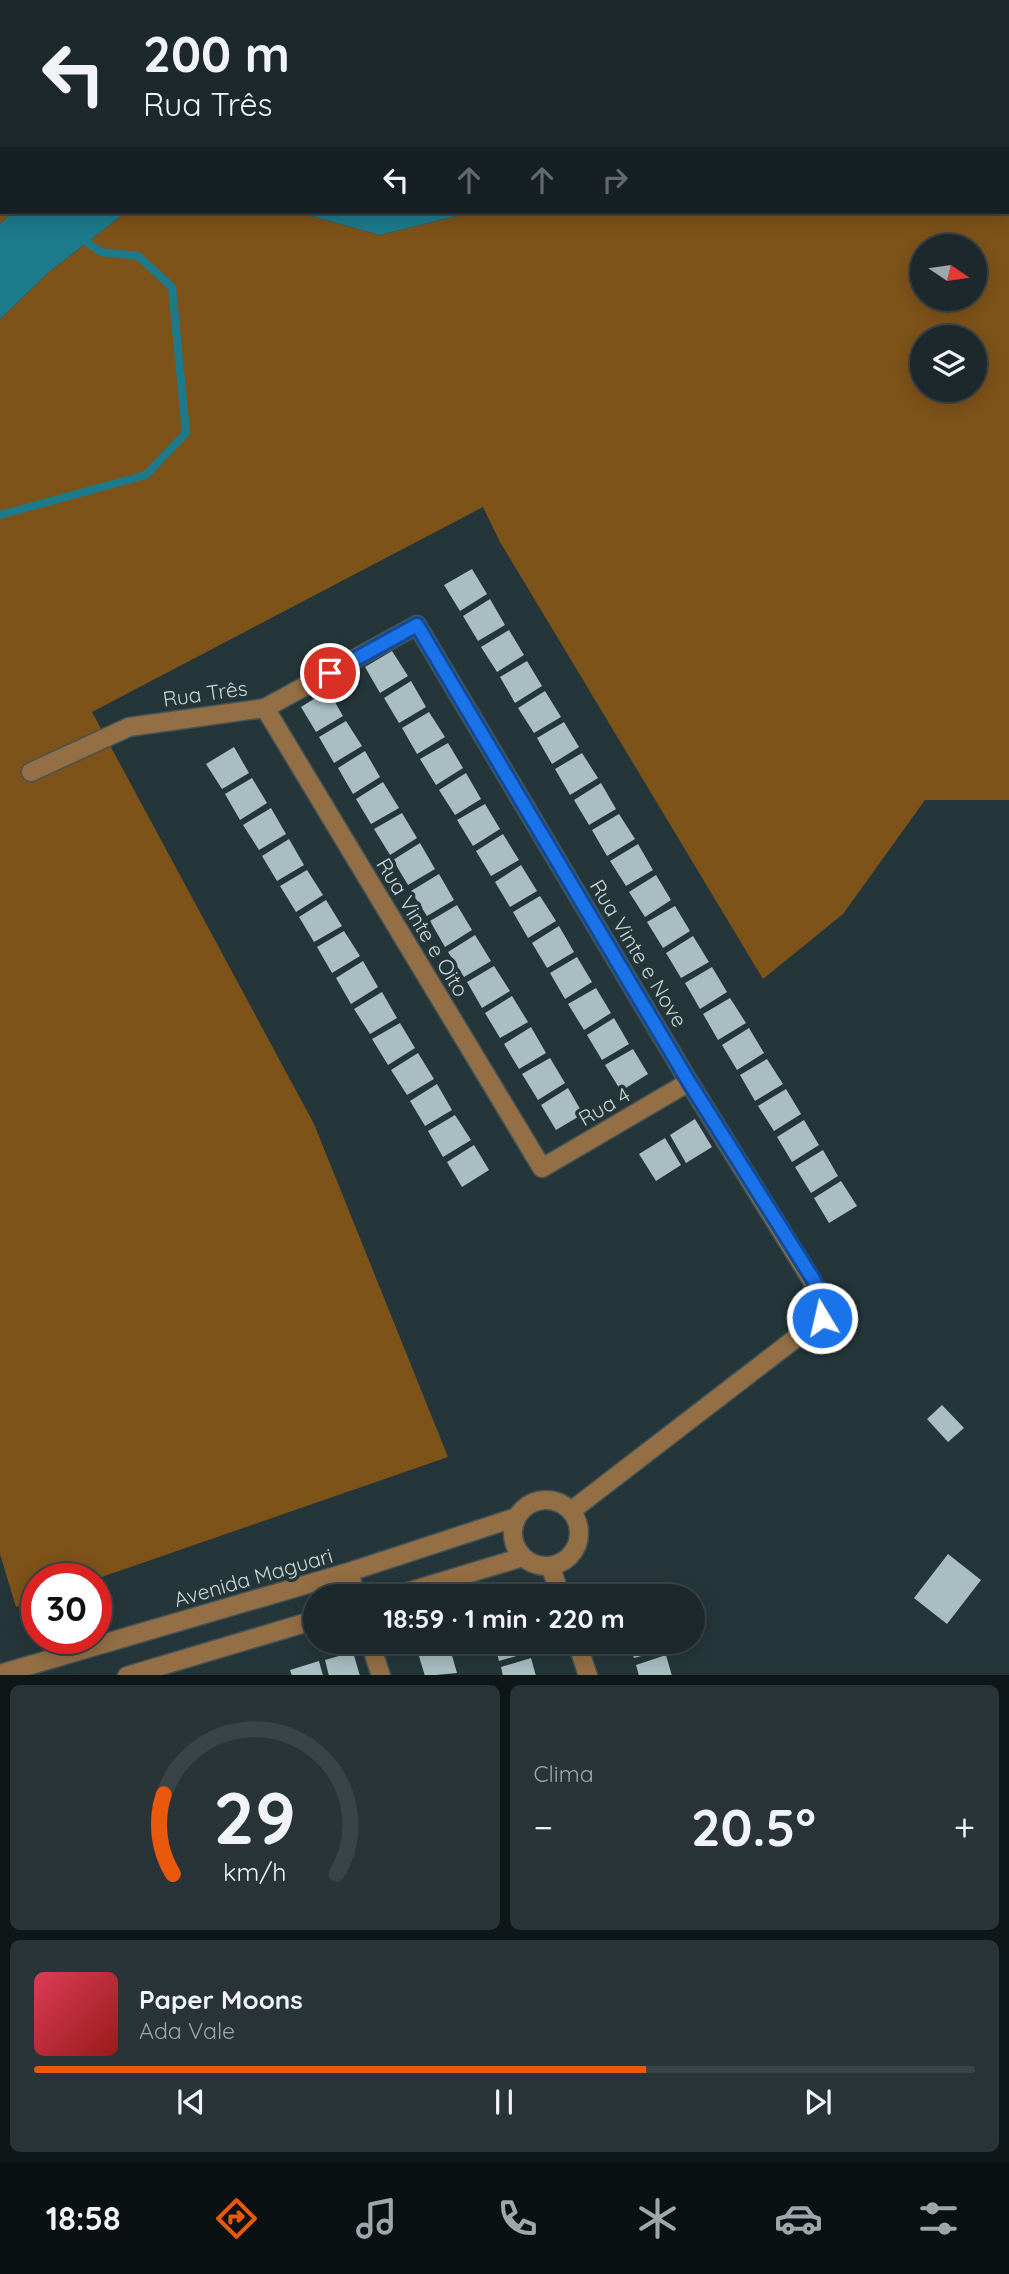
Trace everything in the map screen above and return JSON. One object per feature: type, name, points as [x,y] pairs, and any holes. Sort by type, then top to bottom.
[{"type":"street","name":"Rua Três","points":[[31,772],[129,727],[265,708],[417,625]]},
{"type":"street","name":"Rua Vinte e Nove","points":[[417,625],[689,1082],[826,1303],[822,1318],[571,1511]]},
{"type":"street","name":"Rua Vinte e Oito","points":[[265,708],[542,1168]]},
{"type":"street","name":"Rua 4","points":[[542,1168],[689,1082]]},
{"type":"street","points":[[542,1500],[553,1500],[571,1511],[579,1530],[574,1549],[568,1557],[550,1566],[531,1562],[523,1557],[513,1538],[517,1517],[523,1509],[542,1500]]},
{"type":"street","name":"Avenida Maguari","points":[[0,1674],[349,1573],[517,1517]]},
{"type":"street","points":[[434,1584],[523,1557]]},
{"type":"street","points":[[550,1566],[557,1584]]},
{"type":"street","points":[[349,1573],[352,1584]]},
{"type":"street","points":[[127,1675],[303,1624]]},
{"type":"street","points":[[374,1654],[381,1675]]},
{"type":"street","points":[[581,1654],[588,1675]]},
{"type":"shaded area","points":[[0,214],[11,214],[0,224]]},
{"type":"shaded area","points":[[123,214],[304,214],[380,235],[465,214],[1009,214],[1009,800],[925,800],[843,914],[763,979],[500,542],[483,507],[92,712],[314,1124],[448,1457],[112,1573],[112,1563],[21,1563],[21,1605],[16,1607],[0,1554],[0,319],[48,273]]},
{"type":"water","points":[[11,214],[123,214],[48,273],[0,319],[0,224]]},
{"type":"water","points":[[304,214],[465,214],[380,235]]},
{"type":"building","points":[[472,569],[487,594],[460,611],[444,585]]},
{"type":"building","points":[[490,599],[505,625],[478,641],[463,616]]},
{"type":"building","points":[[509,630],[524,655],[497,672],[481,647]]},
{"type":"building","points":[[392,651],[408,676],[380,693],[365,667]]},
{"type":"building","points":[[527,661],[542,686],[515,703],[500,677]]},
{"type":"building","points":[[411,681],[426,707],[399,723],[384,698]]},
{"type":"building","points":[[328,690],[343,716],[316,732],[301,707]]},
{"type":"building","points":[[545,691],[561,717],[534,733],[518,708]]},
{"type":"building","points":[[429,712],[445,737],[417,754],[402,728]]},
{"type":"building","points":[[346,721],[362,746],[334,763],[319,737]]},
{"type":"building","points":[[564,722],[579,747],[552,764],[537,738]]},
{"type":"building","points":[[448,743],[463,768],[436,785],[420,759]]},
{"type":"building","points":[[234,747],[249,773],[222,789],[206,764]]},
{"type":"building","points":[[365,751],[380,777],[353,794],[338,768]]},
{"type":"building","points":[[582,753],[598,778],[570,795],[555,769]]},
{"type":"building","points":[[466,773],[481,799],[455,815],[439,790]]},
{"type":"building","points":[[252,778],[267,803],[240,820],[225,794]]},
{"type":"building","points":[[383,782],[399,808],[371,824],[356,799]]},
{"type":"building","points":[[601,783],[616,809],[589,825],[574,800]]},
{"type":"building","points":[[485,804],[500,829],[473,846],[457,820]]},
{"type":"building","points":[[271,808],[286,834],[259,850],[243,825]]},
{"type":"building","points":[[402,813],[417,838],[390,855],[374,829]]},
{"type":"building","points":[[619,814],[635,839],[607,856],[592,830]]},
{"type":"building","points":[[503,834],[519,860],[491,876],[476,851]]},
{"type":"building","points":[[289,839],[304,865],[277,881],[262,856]]},
{"type":"building","points":[[420,843],[435,869],[408,885],[393,860]]},
{"type":"building","points":[[638,844],[653,870],[626,886],[610,861]]},
{"type":"building","points":[[521,865],[537,891],[510,907],[495,882]]},
{"type":"building","points":[[307,870],[323,895],[296,912],[280,886]]},
{"type":"building","points":[[439,874],[454,900],[427,916],[411,891]]},
{"type":"building","points":[[656,875],[671,900],[645,917],[629,892]]},
{"type":"building","points":[[540,896],[556,921],[528,938],[513,912]]},
{"type":"building","points":[[326,900],[342,926],[314,942],[299,917]]},
{"type":"building","points":[[457,905],[472,930],[445,947],[430,921]]},
{"type":"building","points":[[675,906],[690,931],[663,948],[647,922]]},
{"type":"building","points":[[559,926],[574,952],[547,968],[532,943]]},
{"type":"building","points":[[344,931],[360,956],[332,973],[317,947]]},
{"type":"building","points":[[475,935],[491,961],[464,977],[448,952]]},
{"type":"building","points":[[693,936],[709,962],[681,978],[666,953]]},
{"type":"building","points":[[577,957],[592,982],[565,999],[550,973]]},
{"type":"building","points":[[363,961],[378,987],[351,1004],[336,978]]},
{"type":"building","points":[[494,966],[510,991],[482,1008],[467,982]]},
{"type":"building","points":[[712,967],[727,992],[700,1009],[685,983]]},
{"type":"building","points":[[596,988],[611,1013],[584,1030],[568,1004]]},
{"type":"building","points":[[382,992],[397,1018],[370,1034],[354,1009]]},
{"type":"building","points":[[512,996],[528,1022],[500,1038],[485,1013]]},
{"type":"building","points":[[730,998],[746,1023],[718,1040],[703,1014]]},
{"type":"building","points":[[614,1018],[629,1044],[602,1060],[587,1035]]},
{"type":"building","points":[[400,1023],[415,1048],[388,1065],[372,1039]]},
{"type":"building","points":[[531,1027],[546,1053],[519,1069],[504,1044]]},
{"type":"building","points":[[749,1028],[764,1053],[737,1070],[722,1045]]},
{"type":"building","points":[[633,1049],[648,1074],[621,1091],[605,1065]]},
{"type":"building","points":[[418,1053],[434,1079],[407,1095],[391,1070]]},
{"type":"building","points":[[550,1058],[565,1083],[538,1100],[522,1074]]},
{"type":"building","points":[[767,1059],[783,1084],[755,1101],[740,1075]]},
{"type":"building","points":[[437,1084],[452,1110],[425,1126],[410,1101]]},
{"type":"building","points":[[568,1088],[583,1114],[556,1130],[541,1105]]},
{"type":"building","points":[[786,1089],[801,1114],[774,1131],[758,1106]]},
{"type":"building","points":[[455,1115],[471,1140],[443,1157],[428,1131]]},
{"type":"building","points":[[695,1119],[712,1147],[686,1163],[670,1135]]},
{"type":"building","points":[[804,1120],[819,1145],[792,1162],[777,1137]]},
{"type":"building","points":[[665,1138],[681,1165],[656,1181],[639,1154]]},
{"type":"building","points":[[474,1145],[489,1170],[462,1187],[447,1162]]},
{"type":"building","points":[[823,1150],[838,1176],[811,1193],[795,1167]]},
{"type":"building","points":[[841,1181],[857,1206],[829,1223],[814,1198]]},
{"type":"building","points":[[942,1405],[964,1428],[948,1442],[927,1419]]},
{"type":"building","points":[[948,1554],[981,1580],[947,1624],[914,1598]]},
{"type":"building","points":[[354,1654],[360,1675],[329,1675],[325,1660]]},
{"type":"building","points":[[418,1654],[452,1654],[457,1673],[425,1675]]},
{"type":"building","points":[[497,1654],[523,1654],[499,1661]]},
{"type":"building","points":[[633,1654],[649,1654],[634,1658]]},
{"type":"building","points":[[666,1655],[672,1675],[639,1675],[636,1665]]},
{"type":"building","points":[[531,1658],[536,1675],[503,1675],[501,1667]]},
{"type":"building","points":[[319,1661],[323,1675],[292,1675],[290,1670]]},
{"type":"waterway","points":[[0,515],[146,475],[186,433],[172,287],[138,256],[101,252],[79,237]]},
{"type":"route","points":[[330,673],[417,625],[689,1082],[813,1279],[826,1303],[822,1318]]}]
